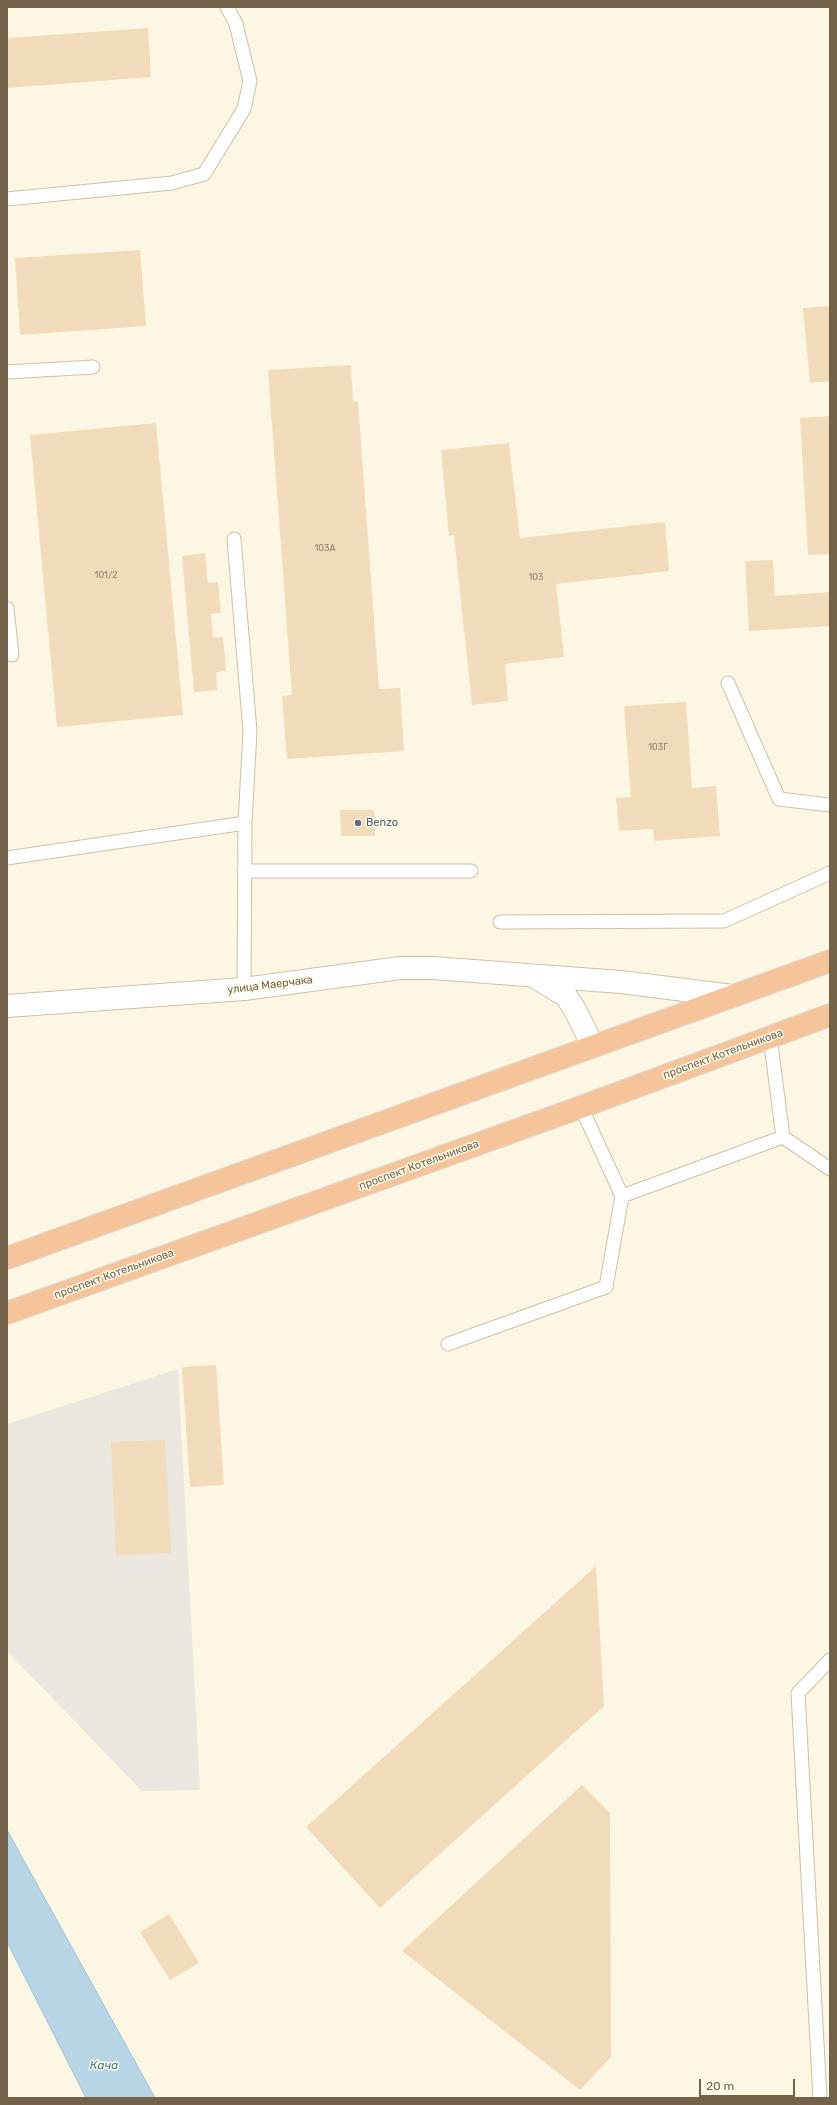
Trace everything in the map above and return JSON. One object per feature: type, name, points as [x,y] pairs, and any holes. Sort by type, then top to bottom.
[{"type":"highway","points":[[7,1258],[830,961]]},
{"type":"highway","name":"проспект Котельникова","points":[[7,1313],[581,1107],[830,1015]]},
{"type":"street","name":"улица Маерчака","points":[[7,1006],[244,989],[400,968],[433,968],[621,982],[732,996]]},
{"type":"street","points":[[533,975],[566,996],[575,1010],[593,1046]]},
{"type":"lane","points":[[7,199],[172,183],[204,174],[244,109],[250,81],[236,24],[226,7]]},
{"type":"lane","points":[[7,372],[93,367]]},
{"type":"lane","points":[[234,539],[250,731],[244,823],[244,989]]},
{"type":"lane","points":[[7,608],[12,655]]},
{"type":"lane","points":[[728,683],[779,799],[830,805]]},
{"type":"lane","points":[[7,858],[244,823]]},
{"type":"lane","points":[[244,871],[471,871]]},
{"type":"lane","points":[[500,922],[724,921],[830,873]]},
{"type":"lane","points":[[770,1037],[783,1137],[830,1169]]},
{"type":"lane","points":[[448,1344],[606,1287],[622,1196],[581,1107]]},
{"type":"lane","points":[[622,1196],[783,1137]]},
{"type":"lane","points":[[820,2098],[798,1693],[830,1660]]},
{"type":"shaded area","points":[[178,1369],[200,1790],[142,1791],[7,1651],[7,1424]]},
{"type":"water","name":"Кача","points":[[7,1830],[155,2098],[86,2098],[7,1942]]},
{"type":"building","points":[[148,28],[151,77],[7,88],[7,38]]},
{"type":"building","points":[[140,250],[146,326],[20,335],[15,258]]},
{"type":"building","points":[[830,306],[830,381],[810,383],[803,308]]},
{"type":"building","points":[[351,365],[353,402],[358,401],[379,689],[400,688],[404,751],[287,759],[282,696],[292,695],[268,370]]},
{"type":"building","points":[[830,416],[830,554],[808,555],[800,418]]},
{"type":"building","points":[[156,423],[183,715],[57,727],[30,435]]},
{"type":"building","points":[[509,443],[520,538],[665,522],[669,571],[556,584],[564,657],[505,664],[508,701],[472,705],[454,535],[449,536],[441,450]]},
{"type":"building","points":[[205,553],[208,583],[218,582],[221,613],[211,614],[213,638],[223,637],[226,671],[216,672],[217,690],[194,692],[182,556]]},
{"type":"building","points":[[773,560],[775,596],[830,592],[830,626],[749,631],[745,561]]},
{"type":"building","points":[[686,702],[692,788],[716,786],[720,836],[654,841],[653,829],[619,831],[616,798],[631,797],[624,706]]},
{"type":"building","name":"Benzo","points":[[340,810],[374,810],[375,836],[341,836]]},
{"type":"building","points":[[216,1365],[224,1485],[190,1487],[182,1367]]},
{"type":"building","points":[[165,1440],[171,1553],[116,1555],[111,1442]]},
{"type":"building","points":[[596,1566],[604,1706],[380,1908],[306,1827]]},
{"type":"building","points":[[582,1785],[610,1813],[611,2057],[580,2090],[402,1951]]},
{"type":"building","points":[[169,1914],[199,1963],[170,1980],[140,1932]]},
{"type":"place","name":"Benzo","points":[[358,823]]}]
